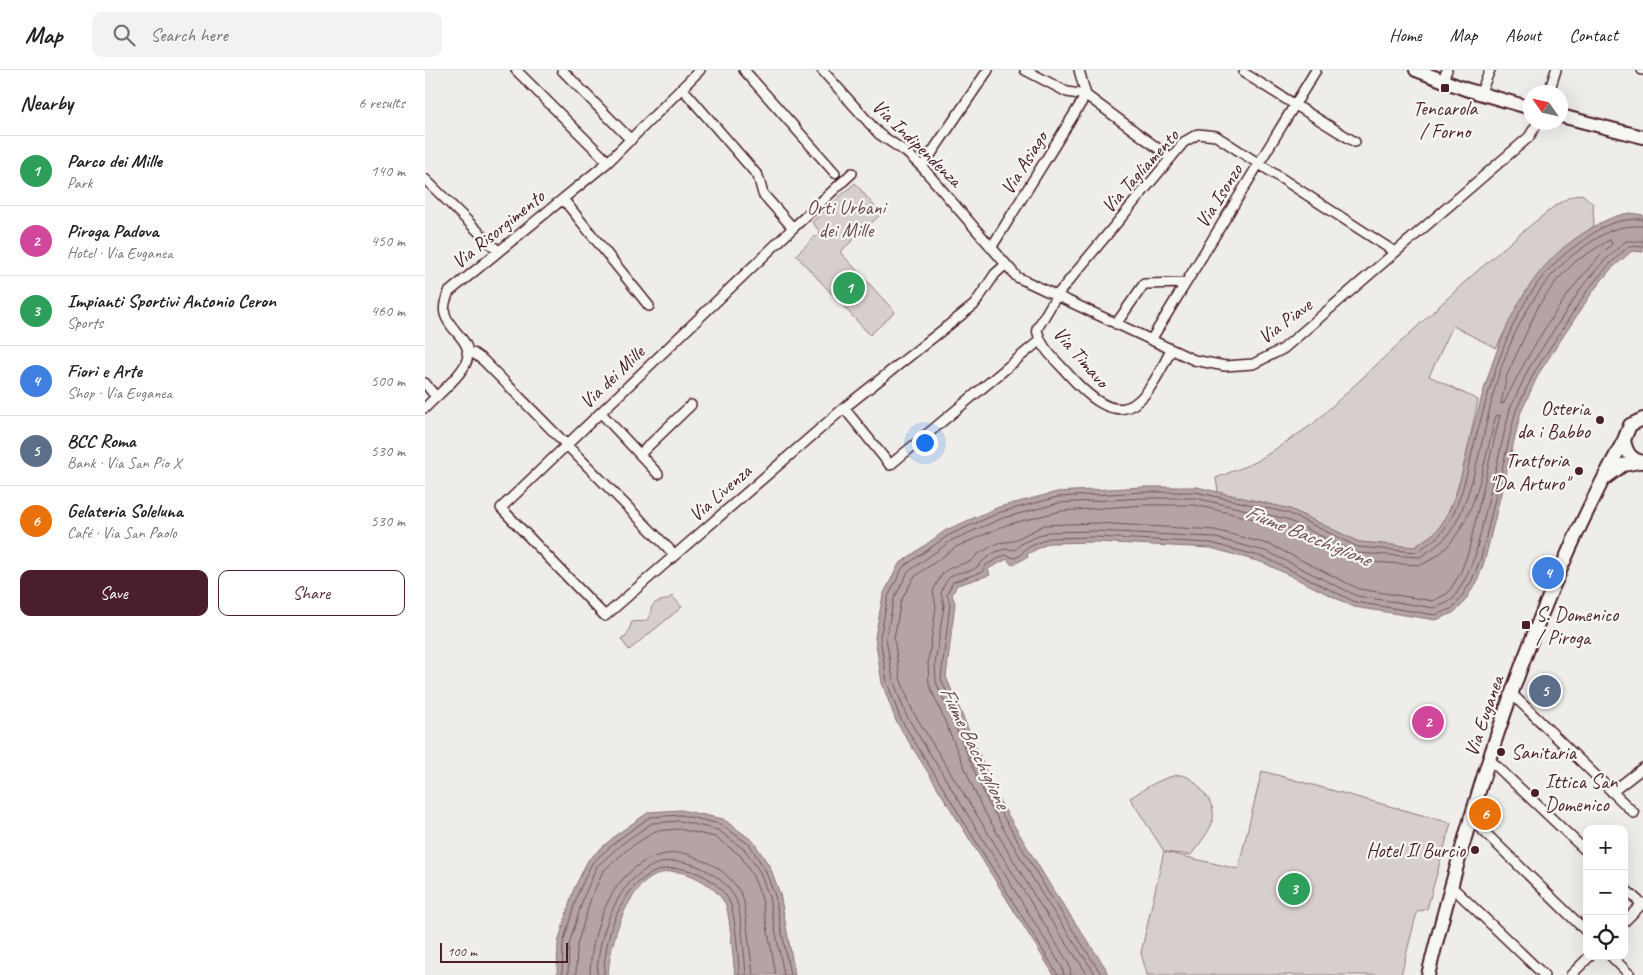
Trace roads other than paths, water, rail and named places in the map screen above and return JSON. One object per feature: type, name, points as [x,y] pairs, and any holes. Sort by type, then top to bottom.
[{"type":"street","points":[[516,70],[608,162]]},
{"type":"street","points":[[562,70],[631,140]]},
{"type":"street","name":"Via Risorgimento","points":[[467,353],[466,341],[449,322],[444,305],[449,292],[608,162],[700,70]]},
{"type":"street","points":[[744,70],[835,173]]},
{"type":"street","name":"Via Indipendenza","points":[[822,70],[879,134],[906,152],[922,167],[1005,265]]},
{"type":"street","points":[[922,167],[988,70]]},
{"type":"street","points":[[1025,70],[1067,92],[1086,96],[1171,158]]},
{"type":"street","points":[[1079,70],[1086,96]]},
{"type":"street","name":"Via Isonzo","points":[[1151,340],[1316,70]]},
{"type":"street","points":[[1415,70],[1445,75],[1480,94],[1523,106]]},
{"type":"street","points":[[1480,94],[1491,70]]},
{"type":"street","points":[[1552,85],[1557,70]]},
{"type":"street","points":[[1244,73],[1355,142]]},
{"type":"street","points":[[682,88],[758,176],[763,194],[793,228]]},
{"type":"street","name":"Via Asiago","points":[[991,248],[1086,96]]},
{"type":"street","points":[[1568,118],[1643,138]]},
{"type":"street","name":"Via Piave","points":[[1005,265],[1017,277],[1194,360],[1225,366],[1253,364],[1283,349],[1529,137],[1533,130]]},
{"type":"street","name":"Via Tagliamento","points":[[1057,295],[1184,142],[1198,134],[1216,136],[1395,252]]},
{"type":"street","name":"Via dei Mille","points":[[675,555],[605,616],[501,508],[793,228],[853,173]]},
{"type":"street","points":[[425,179],[498,251]]},
{"type":"street","points":[[563,199],[649,306]]},
{"type":"street","name":"Via Livenza","points":[[675,555],[844,408],[974,306],[995,274],[1005,265]]},
{"type":"street","points":[[1116,324],[1144,284],[1186,283]]},
{"type":"street","name":"Via Timavo","points":[[1057,295],[1037,329],[1039,341],[1093,399],[1111,409],[1132,405],[1144,397],[1154,385],[1171,350]]},
{"type":"street","points":[[844,408],[890,465],[1039,341]]},
{"type":"street","points":[[425,408],[465,364],[467,353],[473,353],[483,360],[568,444],[675,555]]},
{"type":"street","points":[[425,383],[436,397]]},
{"type":"street","points":[[640,454],[691,405]]},
{"type":"street","points":[[601,413],[658,474]]},
{"type":"street","name":"Via Euganea","points":[[1428,975],[1469,817],[1511,693],[1577,533],[1609,465],[1624,440],[1630,425],[1642,418]]},
{"type":"street","points":[[1624,440],[1628,454],[1641,462]]},
{"type":"street","points":[[1604,479],[1619,467],[1641,462]]},
{"type":"street","points":[[1511,693],[1634,813]]},
{"type":"street","points":[[1489,758],[1583,848]]},
{"type":"street","points":[[1612,792],[1643,768]]},
{"type":"street","points":[[1469,817],[1583,928]]},
{"type":"street","points":[[1451,886],[1544,975]]},
{"type":"street","points":[[1628,891],[1643,904],[1628,918]]},
{"type":"street","points":[[1571,975],[1586,960]]},
{"type":"street","points":[[1615,960],[1630,975]]},
{"type":"water","name":"Fiume Bacchiglione","points":[[1631,213],[1643,215],[1643,252],[1632,251],[1611,269],[1593,291],[1539,373],[1521,412],[1485,559],[1477,582],[1462,605],[1453,613],[1436,620],[1354,607],[1264,563],[1211,548],[1095,542],[1049,543],[1027,554],[1028,557],[1012,565],[1007,559],[988,569],[990,575],[957,585],[952,595],[955,603],[946,677],[997,797],[1053,890],[1105,967],[1108,975],[1054,975],[896,721],[882,683],[875,637],[883,595],[899,564],[946,530],[999,507],[1057,492],[1143,487],[1197,487],[1290,509],[1359,542],[1415,547],[1437,531],[1451,507],[1496,353],[1520,301],[1535,278],[1554,256],[1576,238],[1609,219]]},
{"type":"water","points":[[681,810],[723,819],[753,841],[770,867],[780,894],[795,975],[735,975],[730,926],[725,903],[714,890],[700,880],[690,875],[671,872],[654,876],[640,887],[629,902],[620,920],[614,940],[608,975],[557,975],[558,943],[573,891],[588,860],[616,835],[649,812]]},
{"type":"place","name":"Tencarola / Forno","points":[[1445,88]]},
{"type":"place","name":"Parco dei Mille","points":[[849,288]]},
{"type":"place","name":"Osteria da i Babbo","points":[[1600,420]]},
{"type":"place","name":"Trattoria \"Da Arturo\"","points":[[1579,471]]},
{"type":"place","name":"Fiori e Arte","points":[[1548,573]]},
{"type":"place","name":"S. Domenico / Piroga","points":[[1526,625]]},
{"type":"place","name":"BCC Roma","points":[[1545,691]]},
{"type":"place","name":"Piroga Padova","points":[[1428,722]]},
{"type":"place","name":"Sanitaria","points":[[1501,752]]},
{"type":"place","name":"Ittica San Domenico","points":[[1535,793]]},
{"type":"place","name":"Gelateria Soleluna","points":[[1485,814]]},
{"type":"place","name":"Hotel Il Burcio","points":[[1475,850]]},
{"type":"place","name":"Impianti Sportivi Antonio Ceron","points":[[1294,889]]},
{"type":"park label","name":"Orti Urbani dei Mille","points":[[846,218]]}]
